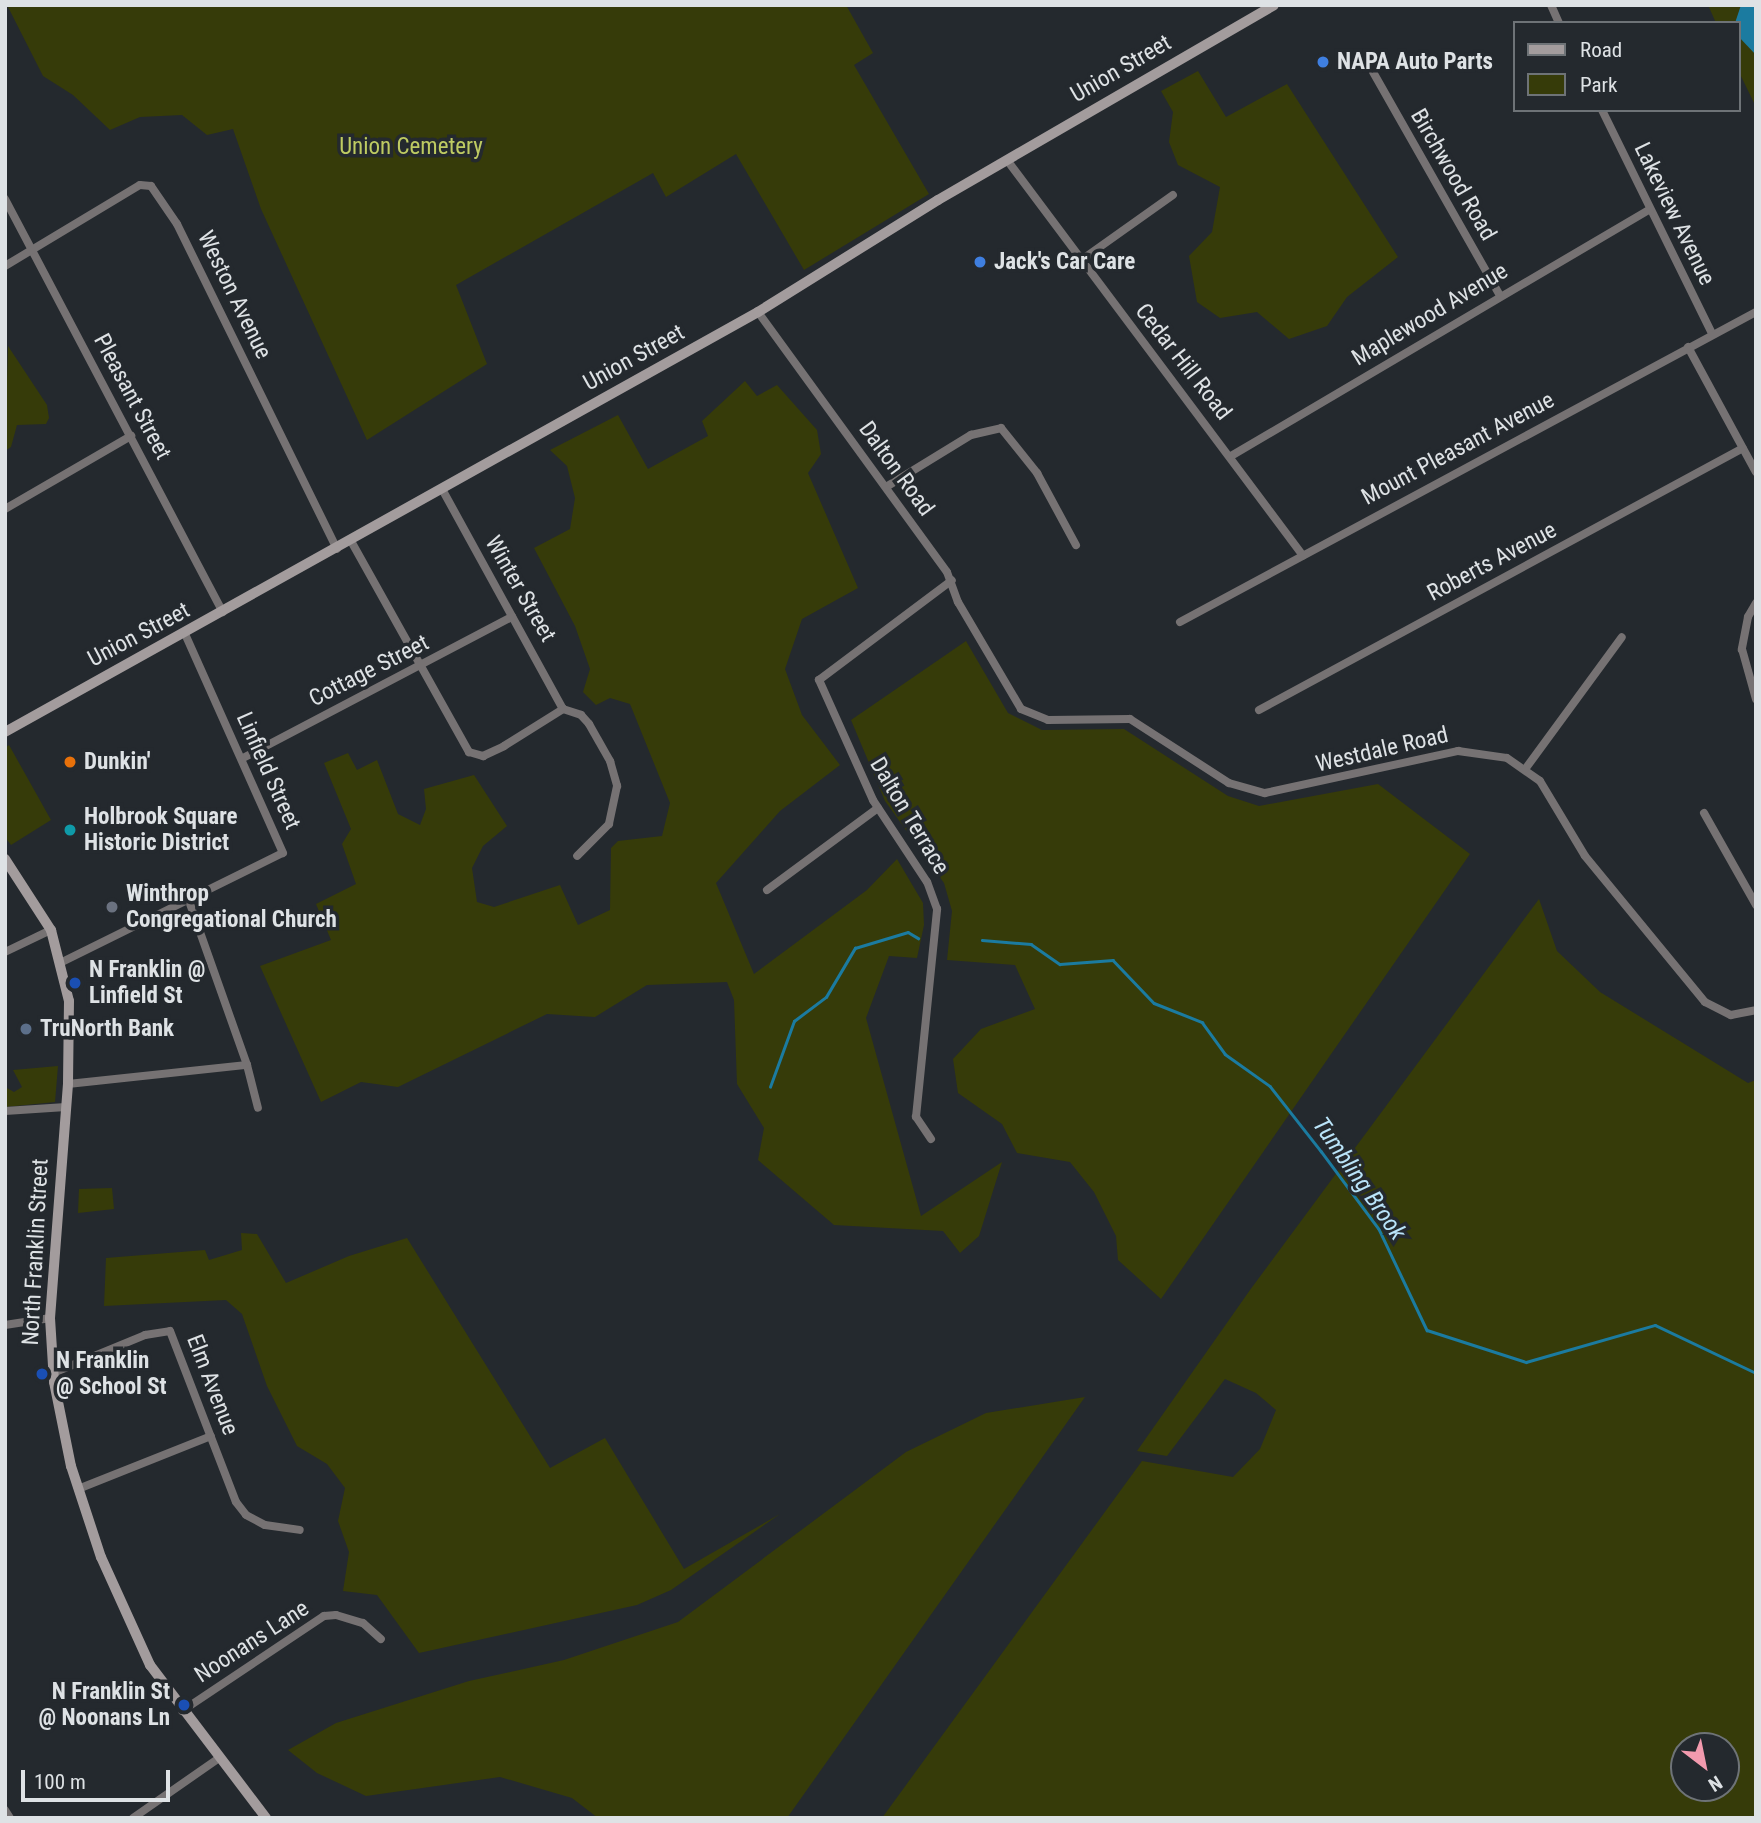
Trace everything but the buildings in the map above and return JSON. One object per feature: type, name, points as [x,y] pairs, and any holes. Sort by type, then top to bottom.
[{"type":"main road","name":"Union Street","points":[[5,732],[758,312],[1007,160],[1274,5]]},
{"type":"main road","name":"North Franklin Street","points":[[5,859],[51,930],[62,962],[69,1010],[68,1084],[50,1318],[53,1373],[78,1489],[126,1618],[150,1665],[182,1712],[266,1818]]},
{"type":"street","points":[[1551,5],[1558,21]]},
{"type":"street","name":"Birchwood Road","points":[[1373,72],[1500,296]]},
{"type":"street","name":"Lakeview Avenue","points":[[1603,112],[1712,334]]},
{"type":"street","name":"Cedar Hill Road","points":[[1007,160],[1080,261],[1231,456],[1303,555]]},
{"type":"street","name":"Weston Avenue","points":[[32,249],[140,185],[150,186],[161,195],[337,549]]},
{"type":"street","points":[[1080,261],[1173,195]]},
{"type":"street","name":"Pleasant Street","points":[[5,199],[223,612]]},
{"type":"street","name":"Maplewood Avenue","points":[[1231,456],[1650,209]]},
{"type":"street","points":[[5,266],[32,249]]},
{"type":"street","name":"Dalton Road","points":[[758,312],[952,580],[958,602],[987,656]]},
{"type":"street","name":"Mount Pleasant Avenue","points":[[1180,622],[1756,312]]},
{"type":"street","points":[[1688,347],[1756,472]]},
{"type":"street","points":[[886,487],[971,435],[991,427],[1001,428],[1037,473],[1076,545]]},
{"type":"street","points":[[5,509],[131,436]]},
{"type":"street","name":"Roberts Avenue","points":[[1259,709],[1743,448]]},
{"type":"street","name":"Winter Street","points":[[442,489],[563,709]]},
{"type":"street","points":[[351,541],[473,755],[504,746],[563,709],[581,715],[589,724],[610,761],[617,786],[609,824],[577,856]]},
{"type":"street","name":"Dalton Terrace","points":[[931,1139],[916,1117],[937,909],[928,882],[878,808],[819,680],[952,580]]},
{"type":"street","points":[[1756,603],[1748,617],[1742,649],[1756,699]]},
{"type":"street","name":"Cottage Street","points":[[243,758],[512,617]]},
{"type":"street","name":"Linfield Street","points":[[62,962],[283,853],[243,758],[185,634]]},
{"type":"street","points":[[1526,768],[1622,637]]},
{"type":"street","name":"Westdale Road","points":[[987,656],[1013,701],[1031,716],[1130,719],[1221,779],[1254,792],[1285,792],[1467,750],[1498,754],[1526,768],[1550,794],[1585,856],[1701,999],[1726,1014],[1756,1010]]},
{"type":"street","points":[[767,890],[878,808]]},
{"type":"street","points":[[1704,813],[1756,905]]},
{"type":"street","points":[[188,901],[247,1065],[258,1108]]},
{"type":"street","points":[[5,952],[51,930]]},
{"type":"street","points":[[68,1084],[247,1065]]},
{"type":"street","points":[[5,1111],[66,1107]]},
{"type":"street","points":[[5,1325],[50,1318]]},
{"type":"street","name":"Elm Avenue","points":[[53,1373],[145,1335],[170,1331],[236,1502],[246,1515],[274,1527],[300,1530]]},
{"type":"street","points":[[78,1489],[211,1436]]},
{"type":"street","name":"Noonans Lane","points":[[182,1712],[324,1616],[336,1615],[363,1623],[381,1639]]},
{"type":"street","points":[[133,1818],[219,1758]]},
{"type":"street","points":[[5,1810],[10,1818]]},
{"type":"green space","name":"Union Cemetery","points":[[7,5],[846,5],[873,53],[854,65],[929,194],[804,270],[736,154],[666,197],[653,173],[456,285],[487,364],[367,440],[261,209],[233,129],[207,135],[182,115],[140,117],[110,130],[73,95],[43,76]]},
{"type":"green space","points":[[1708,5],[1756,5],[1756,107],[1740,74],[1740,21],[1715,21]]},
{"type":"green space","points":[[1198,71],[1226,117],[1287,84],[1398,257],[1347,297],[1327,326],[1289,339],[1257,312],[1220,318],[1197,302],[1189,256],[1212,232],[1220,187],[1178,165],[1169,142],[1173,112],[1161,91]]},
{"type":"green space","points":[[8,346],[47,405],[49,418],[46,424],[17,425],[11,447],[5,451]]},
{"type":"green space","points":[[745,381],[757,396],[777,385],[817,430],[821,454],[808,473],[858,588],[802,619],[785,669],[802,715],[840,765],[780,811],[716,883],[754,974],[867,890],[897,859],[923,903],[924,925],[917,958],[889,956],[866,1018],[921,1216],[1002,1162],[979,1236],[960,1253],[943,1231],[834,1225],[758,1160],[764,1128],[737,1084],[734,1000],[727,982],[647,985],[595,1017],[547,1014],[398,1087],[361,1082],[321,1102],[260,966],[331,940],[316,904],[356,884],[342,844],[351,829],[324,763],[348,753],[357,770],[377,760],[398,814],[420,825],[426,809],[424,789],[474,775],[507,826],[483,846],[472,868],[477,902],[494,907],[560,885],[578,925],[610,910],[611,848],[618,841],[662,836],[670,803],[630,704],[610,698],[596,705],[583,692],[590,669],[575,626],[534,548],[570,529],[575,498],[567,466],[550,450],[618,415],[648,469],[708,436],[702,421]]},
{"type":"green space","points":[[966,641],[1008,713],[1042,730],[1124,729],[1228,796],[1259,806],[1378,784],[1470,854],[1161,1299],[1118,1260],[1116,1236],[1094,1192],[1070,1162],[1017,1153],[1002,1124],[958,1093],[953,1059],[981,1029],[1035,1009],[1015,965],[947,960],[952,911],[944,883],[885,801],[851,720]]},
{"type":"green space","points":[[9,745],[51,820],[11,845],[5,837],[5,748]]},
{"type":"green space","points":[[1539,899],[1557,951],[1600,992],[1748,1083],[1756,1080],[1756,1818],[882,1818],[1142,1461],[1233,1477],[1260,1449],[1276,1410],[1256,1393],[1225,1379],[1167,1456],[1137,1451],[1250,1290]]},
{"type":"green space","points":[[58,1066],[55,1102],[5,1107],[5,1087],[14,1092],[22,1087],[13,1070]]},
{"type":"green space","points":[[112,1188],[114,1209],[78,1213],[79,1189]]},
{"type":"green space","points":[[241,1233],[257,1234],[286,1283],[349,1256],[407,1238],[550,1468],[605,1438],[684,1569],[780,1514],[671,1590],[637,1605],[419,1653],[377,1595],[343,1591],[349,1552],[338,1521],[345,1488],[327,1464],[297,1446],[267,1386],[242,1314],[226,1300],[104,1306],[106,1258],[205,1250],[209,1260],[242,1250]]},
{"type":"green space","points":[[1085,1397],[787,1818],[598,1818],[572,1798],[500,1777],[366,1796],[317,1773],[288,1750],[336,1723],[469,1681],[564,1660],[678,1622],[906,1452],[986,1413]]},
{"type":"water","points":[[1741,5],[1756,5],[1756,55],[1740,38],[1740,21],[1736,21]]},
{"type":"waterway","name":"Tumbling Brook","points":[[770,1087],[794,1021],[826,997],[855,948],[908,932],[918,938]]},
{"type":"waterway","name":"Tumbling Brook","points":[[982,940],[1031,944],[1060,964],[1113,960],[1154,1003],[1202,1022],[1225,1054],[1270,1086],[1379,1229],[1427,1330],[1526,1362],[1655,1325],[1756,1373]]},
{"type":"place","name":"NAPA Auto Parts","points":[[1323,62]]},
{"type":"place","name":"Jack's Car Care","points":[[980,262]]},
{"type":"place","name":"Dunkin'","points":[[70,762]]},
{"type":"place","name":"Holbrook Square Historic District","points":[[70,830]]},
{"type":"place","name":"Winthrop Congregational Church","points":[[112,907]]},
{"type":"place","name":"N Franklin @ Linfield St","points":[[75,983]]},
{"type":"place","name":"TruNorth Bank","points":[[26,1029]]},
{"type":"place","name":"N Franklin @ School St","points":[[42,1374]]},
{"type":"place","name":"N Franklin St @ Noonans Ln","points":[[184,1705]]}]
